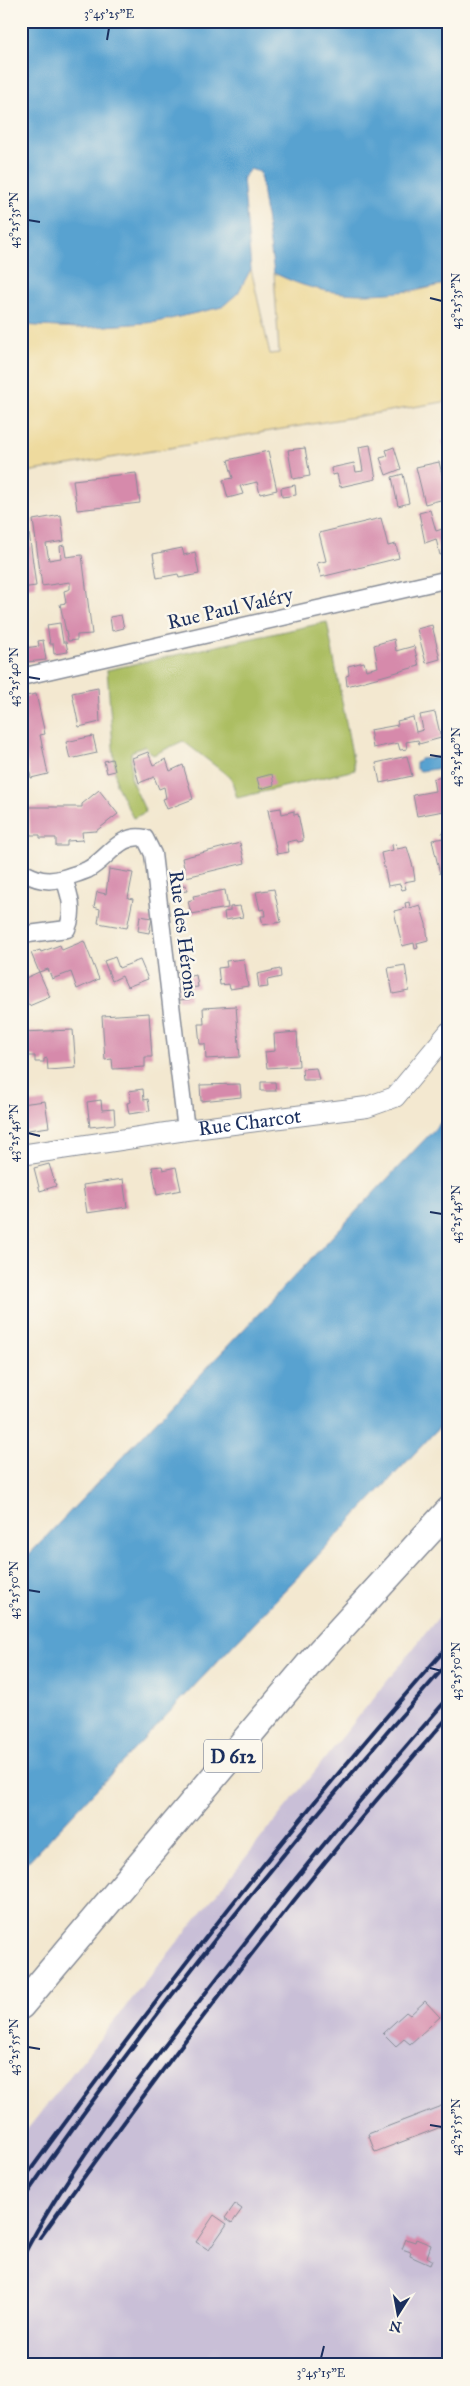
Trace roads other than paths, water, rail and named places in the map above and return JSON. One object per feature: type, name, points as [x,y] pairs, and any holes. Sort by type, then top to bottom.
[{"type":"main road","name":"D 612","points":[[21,2006],[314,1658],[449,1510]]},
{"type":"street","name":"Rue Paul Valéry","points":[[21,677],[449,579]]},
{"type":"street","name":"Rue des Hérons","points":[[64,878],[88,870],[126,839],[136,836],[145,838],[152,854],[186,1130]]},
{"type":"street","points":[[21,936],[67,929],[72,917],[71,898],[64,878],[58,880],[36,880],[24,876]]},
{"type":"street","name":"Rue Charcot","points":[[21,1155],[384,1103],[395,1097],[449,1032]]},
{"type":"water","points":[[21,21],[449,21],[449,283],[414,290],[376,294],[338,293],[299,284],[274,273],[260,172],[250,169],[243,178],[251,269],[238,293],[222,307],[157,322],[79,328],[21,325]]},
{"type":"water","points":[[440,757],[442,768],[421,771],[416,769],[416,763],[420,759]]},
{"type":"water","points":[[449,1114],[449,1417],[21,1869],[21,1563]]},
{"type":"railway","points":[[21,2183],[175,1976],[228,1909],[337,1775],[449,1645]]},
{"type":"railway","points":[[21,2202],[121,2062],[226,1925],[336,1792],[449,1662]]},
{"type":"railway","points":[[21,2260],[58,2195],[144,2072],[317,1853],[449,1697]]},
{"type":"railway","points":[[40,2238],[187,2038],[238,1972],[341,1842],[449,1716]]}]
